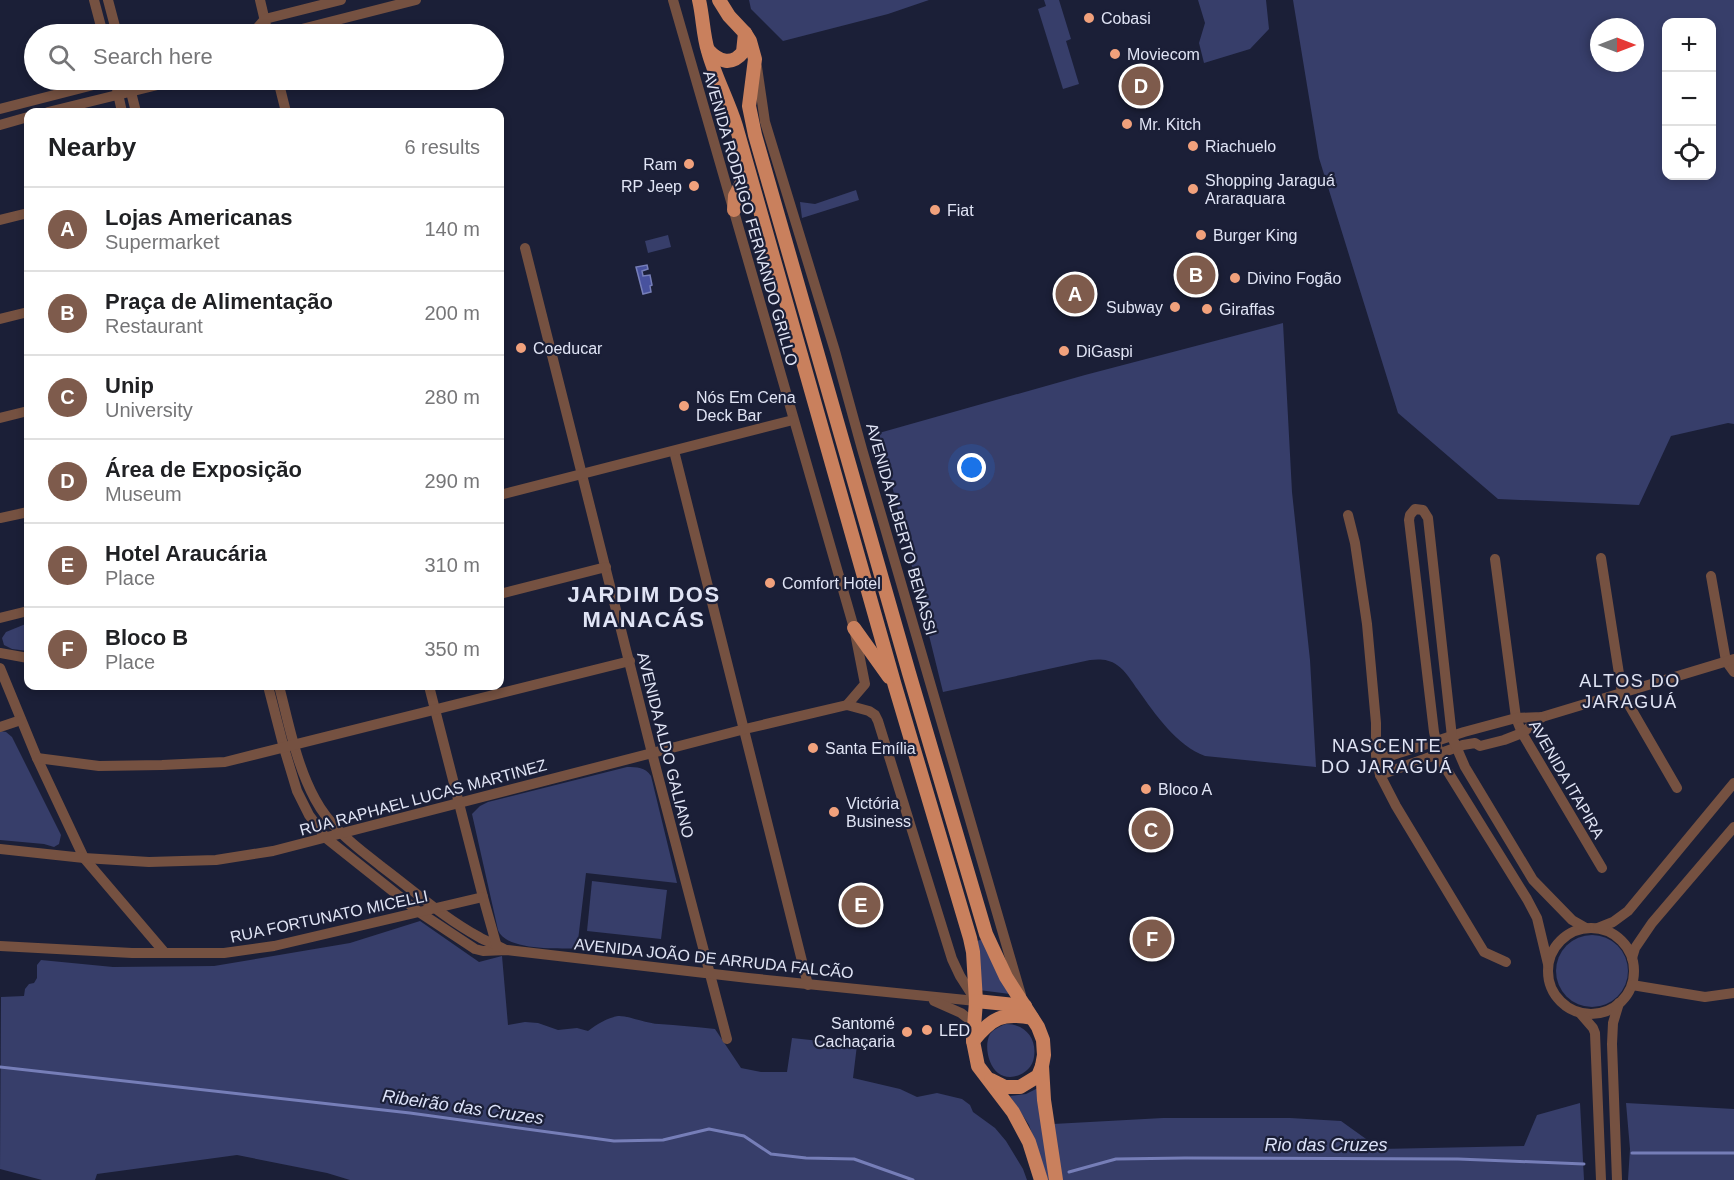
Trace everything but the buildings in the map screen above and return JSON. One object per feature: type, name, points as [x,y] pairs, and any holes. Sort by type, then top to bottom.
[{"type":"main road","points":[[699,0],[707,49],[728,102],[895,686],[970,938],[976,1001],[973,1041],[978,1066],[1013,1112],[1029,1142],[1041,1180]]},
{"type":"main road","points":[[718,0],[745,33],[756,59],[749,106],[763,166],[986,934],[1006,977],[1043,1040],[1044,1055],[1038,1076],[1020,1087],[1005,1087],[984,1076]]},
{"type":"main road","points":[[707,49],[717,59],[724,61],[735,59],[743,52],[745,33]]},
{"type":"main road","points":[[734,210],[735,196],[748,171]]},
{"type":"main road","points":[[854,628],[895,686]]},
{"type":"main road","points":[[976,1001],[1028,1012]]},
{"type":"main road","points":[[973,1041],[983,1028],[995,1019],[1005,1015],[1028,1012]]},
{"type":"main road","points":[[1042,1066],[1045,1117],[1056,1180]]},
{"type":"street","points":[[94,0],[100,24]]},
{"type":"street","points":[[108,0],[114,24]]},
{"type":"street","points":[[260,0],[266,24]]},
{"type":"street","points":[[261,24],[265,19],[341,0]]},
{"type":"street","points":[[321,24],[416,0]]},
{"type":"street","name":"AVENIDA RODRIGO FERNANDO GRILLO","points":[[673,0],[854,628],[865,684],[847,705]]},
{"type":"street","points":[[0,109],[75,90]]},
{"type":"street","points":[[117,90],[121,108]]},
{"type":"street","points":[[64,108],[135,90]]},
{"type":"street","points":[[280,90],[285,108]]},
{"type":"street","points":[[131,91],[135,108]]},
{"type":"street","points":[[0,125],[24,118]]},
{"type":"street","points":[[0,220],[24,214]]},
{"type":"street","name":"AVENIDA ALDO GALIANO","points":[[525,248],[652,753],[727,1039]]},
{"type":"street","points":[[0,319],[24,313]]},
{"type":"street","points":[[0,418],[24,412]]},
{"type":"street","points":[[504,494],[793,420]]},
{"type":"street","points":[[674,451],[807,985]]},
{"type":"street","points":[[1548,964],[1552,951],[1561,939],[1572,931],[1598,928],[1610,932],[1627,947],[1634,971],[1632,985],[1619,1004],[1608,1011],[1594,1014],[1580,1013],[1560,1001],[1549,980],[1548,964],[1537,918],[1440,759],[1433,742],[1409,520],[1415,509],[1423,510],[1428,518],[1452,736],[1456,747],[1465,767],[1533,880],[1572,920],[1586,928]]},
{"type":"street","points":[[0,519],[24,513]]},
{"type":"street","points":[[1348,515],[1355,543],[1367,624],[1381,754],[1380,775],[1396,806],[1484,952],[1506,962]]},
{"type":"street","points":[[1601,558],[1622,693],[1677,788]]},
{"type":"street","name":"AVENIDA ITAPIRA","points":[[1495,559],[1517,734],[1602,868]]},
{"type":"street","points":[[504,593],[606,567]]},
{"type":"street","points":[[1711,576],[1734,672]]},
{"type":"street","points":[[0,618],[24,613]]},
{"type":"street","points":[[0,654],[24,657]]},
{"type":"street","points":[[1381,754],[1391,747],[1422,738],[1433,742],[1516,718],[1542,717],[1730,660]]},
{"type":"street","points":[[37,758],[99,766],[225,762],[630,661]]},
{"type":"street","points":[[0,668],[37,758],[84,858],[165,953]]},
{"type":"street","points":[[269,690],[289,747],[315,800],[341,834],[435,909],[478,937],[500,948]]},
{"type":"street","points":[[280,690],[297,791],[309,815],[326,838],[418,912],[475,949],[483,951],[500,948]]},
{"type":"street","points":[[430,690],[483,897],[500,948]]},
{"type":"street","points":[[847,705],[869,711],[878,721],[952,959],[976,1001]]},
{"type":"street","name":"RUA RAPHAEL LUCAS MARTINEZ","points":[[0,849],[149,862],[216,860],[273,851],[745,729],[847,705]]},
{"type":"street","points":[[1380,775],[1456,747],[1475,743],[1479,746],[1504,740],[1542,717]]},
{"type":"street","points":[[0,727],[21,720]]},
{"type":"street","points":[[1598,928],[1613,922],[1628,911],[1734,783]]},
{"type":"street","points":[[1632,958],[1635,948],[1652,922],[1732,831]]},
{"type":"street","name":"RUA FORTUNATO MICELLI","points":[[0,946],[99,952],[224,953],[274,946],[483,897]]},
{"type":"street","name":"AVENIDA JOÃO DE ARRUDA FALCÃO","points":[[500,948],[807,985],[976,1001]]},
{"type":"street","points":[[1632,985],[1705,997],[1734,993]]},
{"type":"street","name":"AVENIDA JOÃO DE ARRUDA FALCÃO","points":[[917,995],[962,1013],[974,1023]]},
{"type":"street","points":[[1617,1180],[1612,1044],[1613,1023],[1619,1004]]},
{"type":"street","points":[[1580,1013],[1595,1033],[1601,1180]]},
{"type":"shaded area","points":[[749,0],[929,0],[888,14],[783,41],[751,9]]},
{"type":"shaded area","points":[[1044,0],[1059,0],[1071,39],[1066,41],[1079,84],[1063,89],[1038,9],[1046,6]]},
{"type":"shaded area","points":[[1198,0],[1266,0],[1269,29],[1250,49],[1204,63],[1199,43],[1205,23]]},
{"type":"shaded area","points":[[1293,0],[1734,0],[1734,424],[1728,423],[1671,436],[1639,505],[1498,499],[1398,413],[1319,158]]},
{"type":"shaded area","points":[[856,190],[859,200],[802,218],[800,202],[815,204]]},
{"type":"shaded area","points":[[668,235],[671,247],[648,253],[645,241]]},
{"type":"shaded area","points":[[647,265],[648,269],[642,271],[643,276],[650,275],[652,285],[650,286],[651,292],[643,294],[636,267]]},
{"type":"shaded area","points":[[1283,323],[1292,492],[1310,660],[1316,767],[1205,756],[1195,751],[1167,728],[1123,670],[1107,661],[1090,660],[943,692],[879,433],[1085,375]]},
{"type":"shaded area","points":[[24,625],[24,650],[4,645],[2,638],[6,632]]},
{"type":"shaded area","points":[[0,731],[12,737],[61,835],[59,844],[54,847],[0,840]]},
{"type":"shaded area","points":[[627,767],[643,769],[651,776],[677,883],[586,873],[577,949],[533,947],[511,942],[503,937],[498,930],[472,814],[488,802]]},
{"type":"shaded area","points":[[592,881],[667,890],[661,939],[587,931]]},
{"type":"shaded area","points":[[420,921],[479,962],[502,956],[508,1025],[525,1022],[538,1023],[558,1030],[577,1028],[588,1031],[606,1020],[622,1016],[654,1024],[715,1029],[741,1068],[761,1072],[787,1072],[792,1038],[857,1045],[853,1078],[900,1089],[917,1097],[937,1093],[962,1099],[970,1105],[973,1112],[995,1128],[1006,1141],[1027,1180],[350,1180],[327,1173],[237,1155],[97,1174],[95,1180],[42,1180],[0,1169],[1,997],[24,996],[25,989],[37,978],[37,965],[41,960],[113,967],[214,966],[350,943]]},
{"type":"shaded area","points":[[1592,935],[1612,941],[1622,951],[1628,971],[1622,991],[1612,1001],[1592,1007],[1572,1001],[1562,991],[1556,971],[1562,951],[1572,941]]},
{"type":"shaded area","points":[[982,939],[1010,994],[979,990],[975,942]]},
{"type":"shaded area","points":[[1006,1024],[1024,1029],[1034,1044],[1032,1063],[1025,1072],[1015,1077],[998,1073],[988,1055],[987,1044],[990,1034]]},
{"type":"shaded area","points":[[1038,1088],[1052,1180],[1048,1180],[1029,1125],[1010,1096],[1026,1094]]},
{"type":"shaded area","points":[[1580,1103],[1584,1180],[1062,1180],[1053,1124],[1163,1118],[1290,1118],[1341,1121],[1380,1149],[1524,1146],[1537,1115]]},
{"type":"shaded area","points":[[1626,1103],[1734,1109],[1734,1180],[1628,1180],[1630,1149]]},
{"type":"waterway","name":"Ribeirão das Cruzes","points":[[0,1067],[410,1113],[614,1141],[663,1140],[709,1129],[744,1136],[771,1154],[806,1158],[854,1159],[913,1180]]},
{"type":"waterway","name":"Rio das Cruzes","points":[[1632,1153],[1734,1153]]},
{"type":"waterway","name":"Rio das Cruzes","points":[[1069,1172],[1116,1159],[1458,1159],[1584,1164]]},
{"type":"place","name":"Cobasi","points":[[1089,18]]},
{"type":"place","name":"Moviecom","points":[[1115,54]]},
{"type":"place","name":"Área de Exposição","points":[[1141,86]]},
{"type":"place","name":"Mr. Kitch","points":[[1127,124]]},
{"type":"place","name":"Riachuelo","points":[[1193,146]]},
{"type":"place","name":"Ram","points":[[689,164]]},
{"type":"place","name":"RP Jeep","points":[[694,186]]},
{"type":"place","name":"Shopping Jaraguá Araraquara","points":[[1193,189]]},
{"type":"place","name":"Fiat","points":[[935,210]]},
{"type":"place","name":"Burger King","points":[[1201,235]]},
{"type":"place","name":"Praça de Alimentação","points":[[1196,275]]},
{"type":"place","name":"Divino Fogão","points":[[1235,278]]},
{"type":"place","name":"Lojas Americanas","points":[[1075,294]]},
{"type":"place","name":"Subway","points":[[1175,307]]},
{"type":"place","name":"Giraffas","points":[[1207,309]]},
{"type":"place","name":"Coeducar","points":[[521,348]]},
{"type":"place","name":"DiGaspi","points":[[1064,351]]},
{"type":"place","name":"Nós Em Cena Deck Bar","points":[[684,406]]},
{"type":"place","name":"Comfort Hotel","points":[[770,583]]},
{"type":"place","name":"Santa Emília","points":[[813,748]]},
{"type":"place","name":"Bloco A","points":[[1146,789]]},
{"type":"place","name":"Victória Business","points":[[834,812]]},
{"type":"place","name":"Unip","points":[[1151,830]]},
{"type":"place","name":"Hotel Araucária","points":[[861,905]]},
{"type":"place","name":"Bloco B","points":[[1152,939]]},
{"type":"place","name":"LED","points":[[927,1030]]},
{"type":"place","name":"Santomé Cachaçaria","points":[[907,1032]]},
{"type":"district","name":"JARDIM DOS MANACÁS","points":[[644,606]]},
{"type":"district","name":"ALTOS DO JARAGUÁ","points":[[1630,691]]},
{"type":"district","name":"NASCENTE DO JARAGUÁ","points":[[1387,756]]}]
